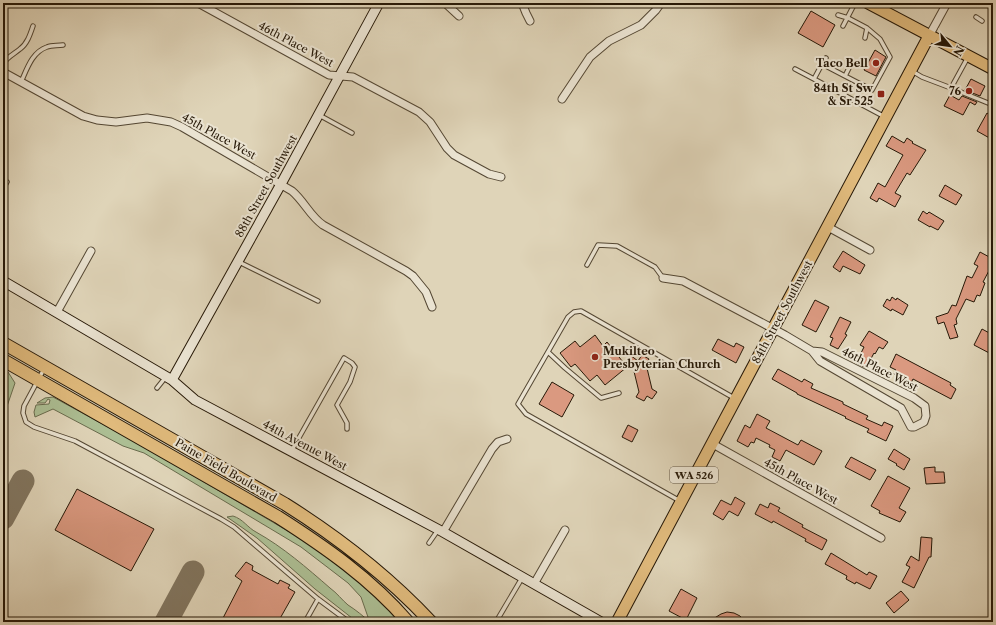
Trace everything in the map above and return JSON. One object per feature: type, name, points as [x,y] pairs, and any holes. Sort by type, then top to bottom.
[{"type":"highway","name":"Paine Field Boulevard","points":[[3,343],[285,504],[324,528],[407,597],[431,622]]},
{"type":"highway","name":"Paine Field Boulevard","points":[[3,360],[278,517],[311,538],[345,562],[375,587],[408,622]]},
{"type":"main road","points":[[868,3],[993,69]]},
{"type":"main road","name":"84th Street Southwest","points":[[617,622],[680,501],[828,228],[929,36]]},
{"type":"street","name":"46th Place West","points":[[198,3],[329,76],[353,77],[419,112],[430,122],[447,148],[454,155],[489,174],[501,177]]},
{"type":"street","name":"88th Street Southwest","points":[[169,378],[282,184],[379,3]]},
{"type":"street","points":[[445,3],[459,16]]},
{"type":"street","points":[[522,3],[530,21]]},
{"type":"street","points":[[562,99],[590,56],[609,40],[641,25],[661,3]]},
{"type":"street","name":"84th Street Southwest","points":[[929,36],[945,4]]},
{"type":"street","name":"45th Place West","points":[[3,72],[83,116],[97,120],[116,122],[147,118],[177,125],[282,184],[299,197],[318,222],[406,271],[413,276],[426,292],[432,307]]},
{"type":"street","points":[[828,228],[870,250]]},
{"type":"street","points":[[57,312],[91,251]]},
{"type":"street","name":"46th Place West","points":[[663,278],[683,281],[812,351],[820,361],[900,408],[910,427],[914,427],[924,422],[926,416],[924,406],[914,398],[822,352],[812,351]]},
{"type":"street","name":"44th Avenue West","points":[[3,281],[169,378],[196,400],[440,531],[601,622]]},
{"type":"street","points":[[440,531],[492,449],[498,442],[507,439]]},
{"type":"street","name":"45th Place West","points":[[711,444],[881,538]]},
{"type":"street","points":[[534,584],[565,530]]},
{"type":"lane","points":[[843,26],[855,3]]},
{"type":"lane","points":[[822,64],[872,90],[890,57],[880,39],[867,28],[848,18],[838,15]]},
{"type":"lane","points":[[976,17],[982,21]]},
{"type":"lane","points":[[3,64],[5,60],[21,49],[27,41],[33,26]]},
{"type":"lane","points":[[865,38],[867,28]]},
{"type":"lane","points":[[20,82],[30,62],[38,51],[47,47],[63,45]]},
{"type":"lane","points":[[951,88],[968,56]]},
{"type":"lane","points":[[814,79],[826,58]]},
{"type":"lane","points":[[795,68],[886,118]]},
{"type":"lane","points":[[844,76],[849,68]]},
{"type":"lane","points":[[911,71],[922,77],[993,105]]},
{"type":"lane","points":[[319,115],[352,133]]},
{"type":"lane","points":[[3,189],[7,182]]},
{"type":"lane","points":[[587,265],[598,245],[612,245],[617,246],[655,267],[663,278]]},
{"type":"lane","points":[[238,261],[318,301]]},
{"type":"lane","points":[[680,501],[526,414],[518,404],[568,316],[574,312],[581,311],[735,398]]},
{"type":"lane","points":[[548,352],[601,398],[619,393]]},
{"type":"lane","points":[[291,451],[344,358],[355,367],[350,382],[337,405],[347,423],[347,429]]},
{"type":"lane","points":[[45,367],[24,406],[23,413],[26,422],[34,427],[75,441],[221,519],[248,539],[318,599],[349,622]]},
{"type":"lane","points":[[157,388],[169,378]]},
{"type":"lane","points":[[428,543],[440,531]]},
{"type":"lane","points":[[496,622],[522,578]]},
{"type":"lane","points":[[305,622],[318,599]]},
{"type":"green space","points":[[3,369],[8,372],[15,383],[3,422]]},
{"type":"green space","points":[[53,397],[139,444],[305,541],[358,581],[400,622],[372,622],[369,620],[361,597],[348,583],[301,547],[144,453],[123,446],[53,409],[35,417],[34,412],[36,405],[49,404],[50,400],[48,399],[45,403],[37,403],[45,398]]},
{"type":"green space","points":[[233,516],[240,519],[253,530],[276,544],[370,622],[357,622],[315,589],[257,538],[227,517]]},
{"type":"building","points":[[811,11],[835,25],[823,47],[798,33]]},
{"type":"building","name":"Taco Bell","points":[[875,50],[886,57],[876,76],[864,70]]},
{"type":"building","points":[[971,79],[985,86],[980,96],[965,90]]},
{"type":"building","points":[[950,95],[959,100],[962,96],[977,102],[975,105],[970,102],[963,115],[944,106]]},
{"type":"building","points":[[987,113],[993,117],[993,140],[977,131]]},
{"type":"building","points":[[892,136],[904,143],[907,138],[913,142],[912,143],[926,150],[910,175],[907,173],[895,193],[901,196],[895,207],[879,198],[877,202],[870,198],[878,183],[885,187],[903,155],[886,146]]},
{"type":"building","points":[[945,185],[962,195],[956,205],[939,196]]},
{"type":"building","points":[[923,211],[927,214],[929,212],[944,221],[938,230],[918,220]]},
{"type":"building","points":[[843,251],[865,265],[860,274],[843,266],[840,272],[833,267]]},
{"type":"building","points":[[980,252],[993,259],[993,263],[983,282],[985,283],[980,296],[977,295],[974,302],[966,299],[956,319],[957,324],[954,325],[958,337],[950,339],[944,322],[938,324],[936,317],[948,313],[952,305],[956,306],[967,276],[972,278],[978,266],[974,264]]},
{"type":"building","points":[[892,297],[896,300],[897,298],[908,305],[903,315],[892,309],[891,311],[883,306],[887,299],[890,301]]},
{"type":"building","points":[[815,300],[829,307],[816,332],[802,325]]},
{"type":"building","points":[[840,317],[851,322],[845,334],[847,335],[838,349],[830,345],[833,338],[830,337]]},
{"type":"building","points":[[982,329],[993,335],[993,355],[974,345]]},
{"type":"building","points":[[869,331],[888,342],[883,349],[879,347],[866,368],[856,363],[864,347],[860,345]]},
{"type":"building","points":[[595,335],[603,346],[607,342],[627,367],[605,385],[597,375],[590,381],[575,364],[571,367],[560,353],[575,341],[580,347]]},
{"type":"building","points":[[718,339],[734,347],[736,343],[744,347],[736,363],[712,350]]},
{"type":"building","points":[[896,354],[951,383],[950,385],[956,389],[951,399],[913,379],[910,385],[899,379],[900,378],[894,374],[896,370],[890,367]]},
{"type":"building","points":[[630,355],[638,361],[642,355],[649,359],[646,364],[652,389],[657,392],[652,399],[647,396],[644,401],[636,397],[639,392]]},
{"type":"building","points":[[778,369],[802,382],[804,379],[813,384],[811,388],[843,402],[843,404],[868,416],[866,419],[882,426],[884,422],[893,426],[886,441],[867,432],[869,429],[797,394],[772,379]]},
{"type":"building","points":[[552,382],[574,395],[562,417],[539,404]]},
{"type":"building","points":[[757,414],[770,421],[766,428],[798,445],[801,440],[822,451],[814,465],[786,450],[780,461],[772,457],[775,450],[769,447],[770,445],[756,438],[754,443],[751,442],[748,447],[737,441],[745,425],[750,428]]},
{"type":"building","points":[[628,425],[638,430],[632,442],[622,437]]},
{"type":"building","points":[[894,449],[910,459],[904,470],[888,459]]},
{"type":"building","points":[[851,457],[876,470],[870,480],[845,467]]},
{"type":"building","points":[[935,467],[935,472],[944,472],[945,483],[926,484],[924,468]]},
{"type":"building","points":[[888,476],[910,488],[899,508],[906,512],[900,522],[879,513],[880,511],[871,506]]},
{"type":"building","points":[[77,489],[154,529],[131,571],[55,530]]},
{"type":"building","points":[[735,497],[745,503],[738,516],[729,511],[723,520],[713,514],[721,500],[731,505]]},
{"type":"building","points":[[770,503],[780,508],[778,511],[803,525],[802,527],[827,540],[822,550],[805,541],[806,539],[773,521],[772,523],[755,514],[760,504],[768,508]]},
{"type":"building","points":[[921,537],[932,538],[931,557],[929,557],[914,588],[902,582],[910,567],[906,565],[911,556],[919,561]]},
{"type":"building","points":[[831,553],[867,575],[869,572],[877,576],[870,589],[846,579],[847,576],[825,564]]},
{"type":"building","points":[[246,562],[253,566],[252,570],[278,584],[280,580],[290,585],[288,588],[295,592],[278,622],[226,622],[222,620],[242,581],[235,576]]},
{"type":"building","points":[[681,589],[697,598],[686,620],[669,611]]},
{"type":"building","points":[[901,591],[909,600],[894,613],[886,603]]},
{"type":"building","points":[[727,612],[740,616],[746,622],[708,622],[721,614]]},
{"type":"taxiway","points":[[3,518],[23,481]]},
{"type":"taxiway","points":[[166,622],[193,572]]},
{"type":"place","name":"Taco Bell","points":[[876,63]]},
{"type":"place","name":"76","points":[[969,91]]},
{"type":"place","name":"84th St Sw & Sr 525","points":[[881,94]]},
{"type":"place","name":"Mukilteo Presbyterian Church","points":[[595,357]]}]
